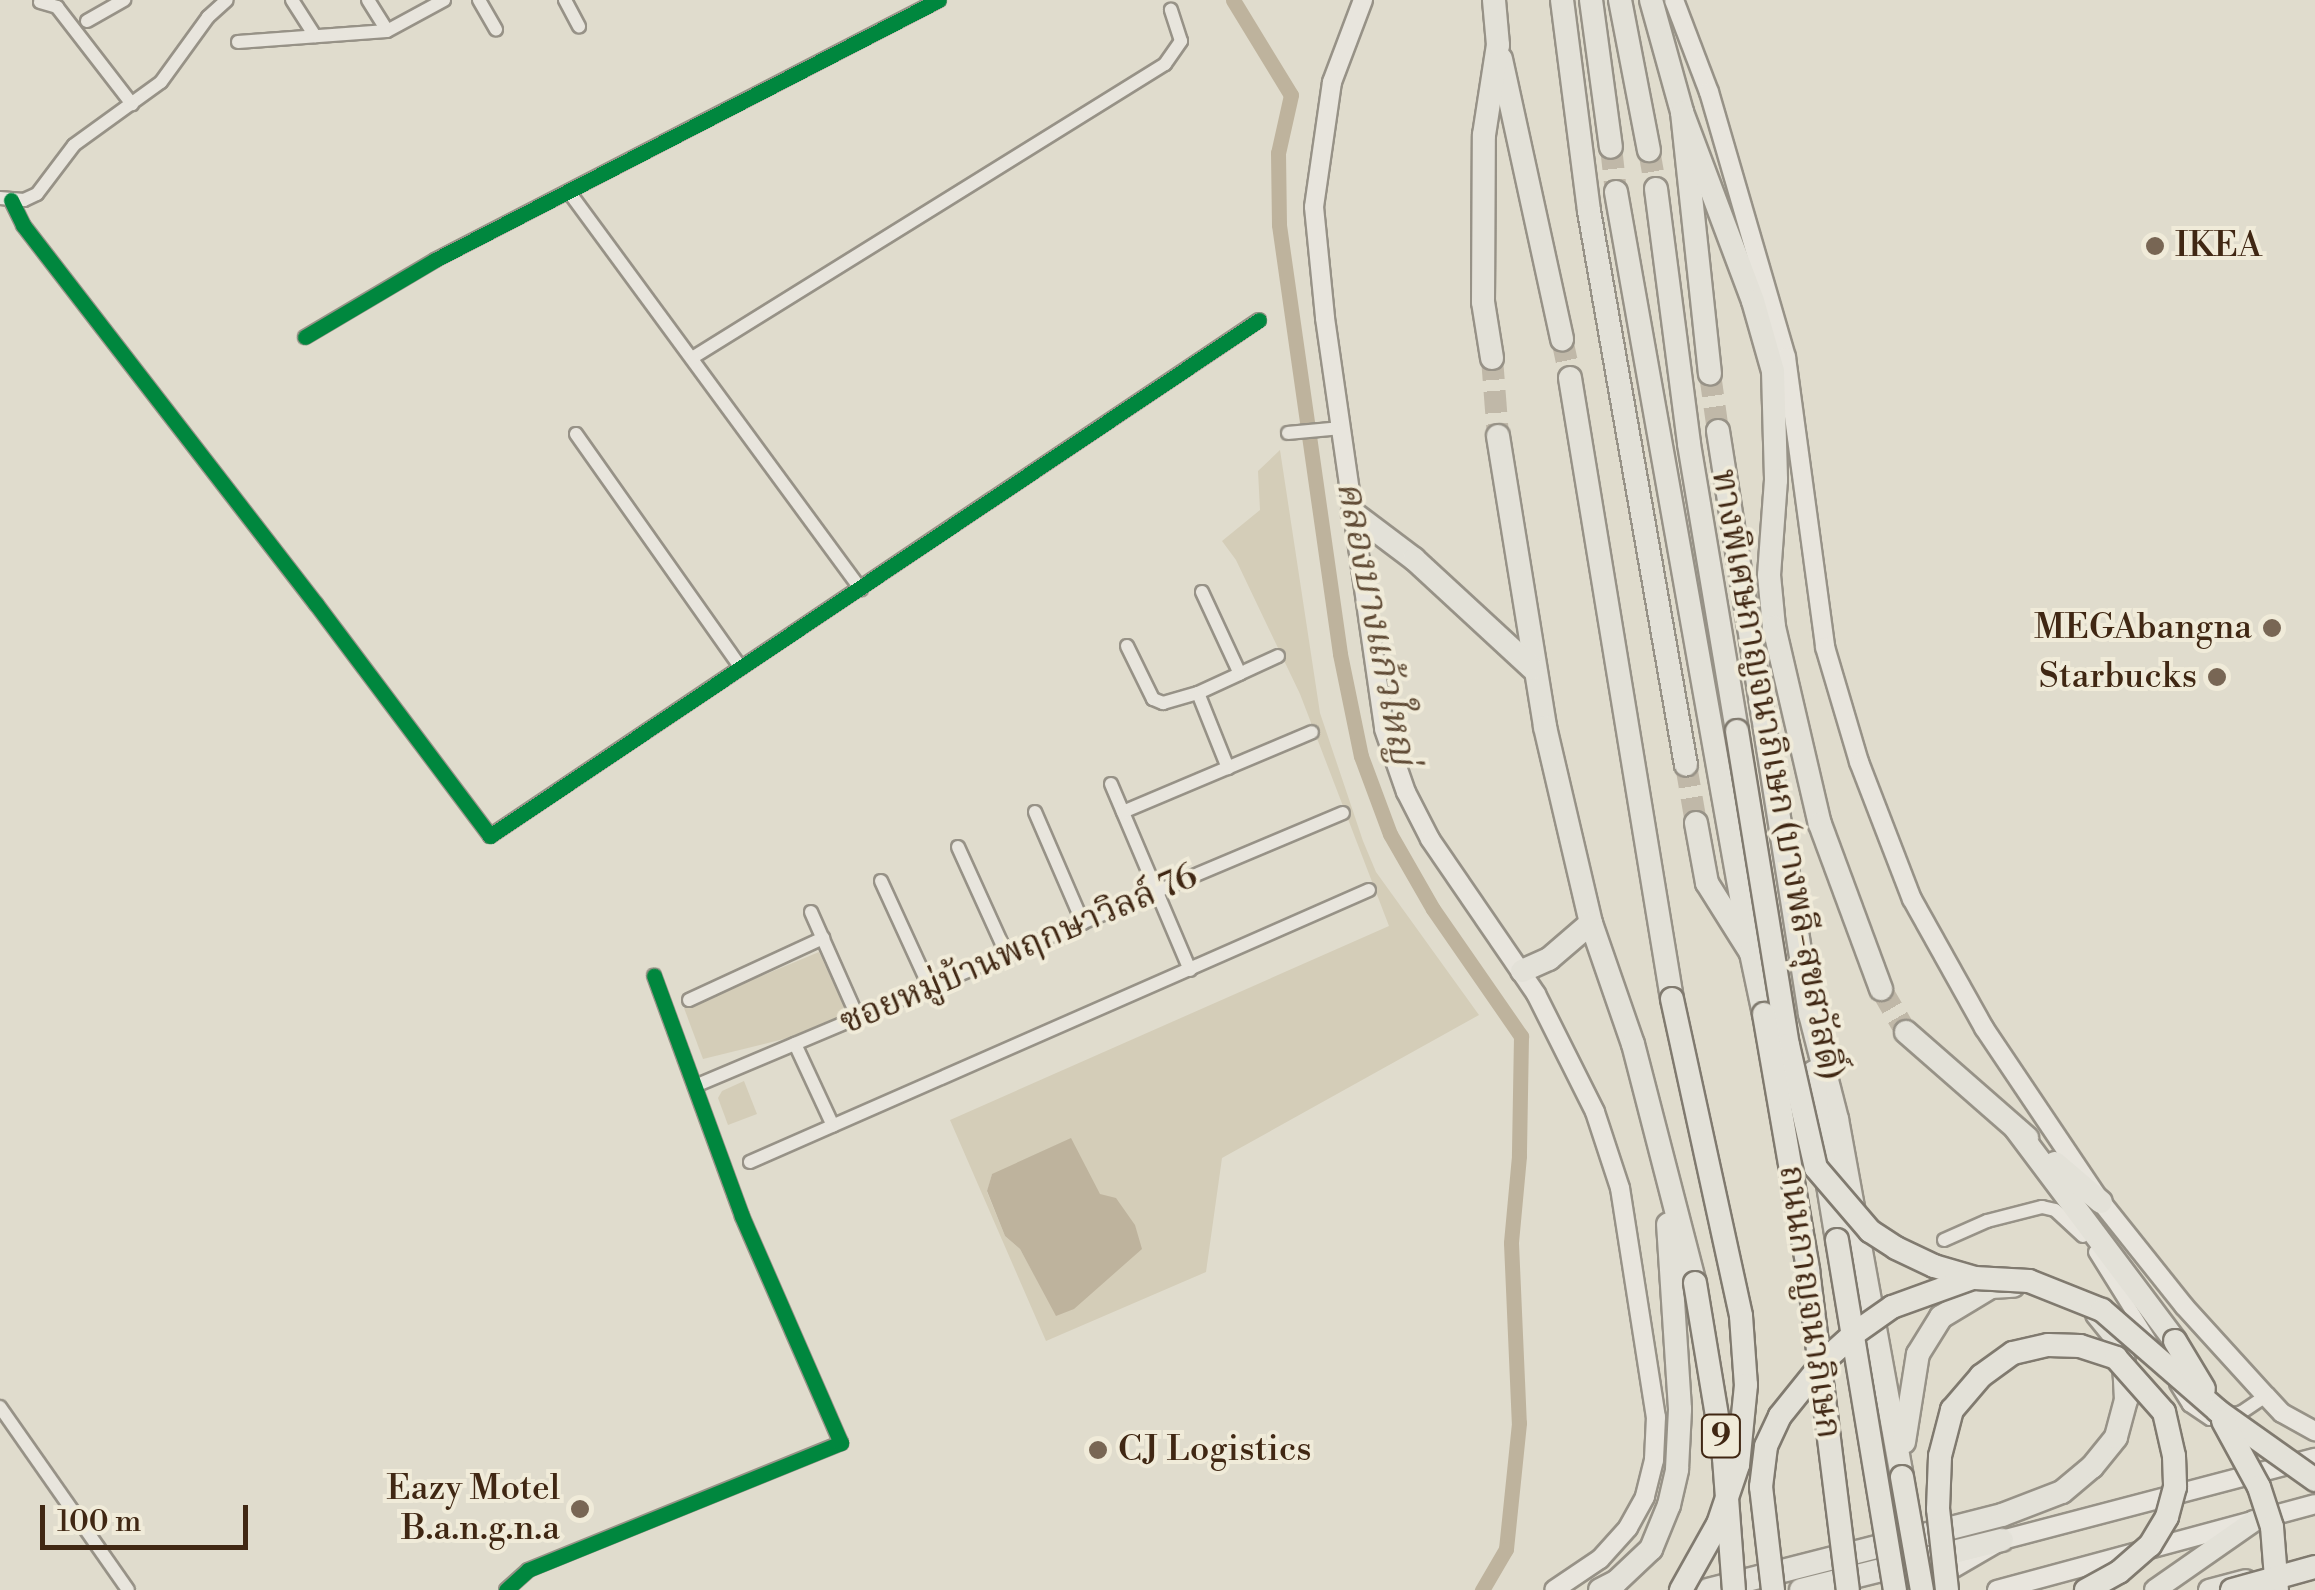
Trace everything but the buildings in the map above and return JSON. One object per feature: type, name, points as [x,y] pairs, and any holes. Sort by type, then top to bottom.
[{"type":"highway","points":[[1494,0],[1498,45],[1562,339]]},
{"type":"highway","points":[[1562,0],[1588,211],[1686,765]]},
{"type":"highway","points":[[1591,0],[1611,147]]},
{"type":"highway","points":[[1620,0],[1649,150]]},
{"type":"highway","points":[[1652,0],[1682,112],[1753,302],[1773,371],[1776,480],[1769,575],[1774,626],[1820,824],[1880,990]]},
{"type":"highway","points":[[1492,358],[1482,302],[1484,135],[1498,45]]},
{"type":"highway","points":[[1682,112],[1710,374]]},
{"type":"highway","name":"ทางพิเศษกาญจนาภิเษก (บางพลี-สุขสวัสดิ์)","points":[[1656,188],[1710,579],[1788,1045],[1816,1168],[1870,1231],[1934,1266],[1975,1278]]},
{"type":"highway","points":[[1616,192],[1751,953]]},
{"type":"highway","points":[[1570,378],[1672,999],[1741,1316],[1746,1386],[1738,1464],[1718,1524],[1681,1590]]},
{"type":"highway","name":"ทางพิเศษกาญจนาภิเษก (บางพลี-สุขสวัสดิ์)","points":[[1718,431],[1810,1014],[1818,1124],[1848,1238]]},
{"type":"highway","points":[[1498,436],[1532,668],[1591,924],[1634,1044],[1662,1162],[1680,1409],[1676,1469],[1669,1505],[1650,1548],[1616,1582],[1600,1590]]},
{"type":"highway","points":[[1353,513],[1414,559],[1532,668]]},
{"type":"highway","name":"ทางพิเศษกาญจนาภิเษก (บางพลี-สุขสวัสดิ์)","points":[[1696,822],[1708,882],[1751,953],[1764,1014]]},
{"type":"highway","points":[[1522,971],[1548,959],[1591,924]]},
{"type":"highway","name":"ถนนกาญจนาภิเษก","points":[[1764,1014],[1808,1270],[1848,1590]]},
{"type":"highway","points":[[1906,1032],[2101,1202]]},
{"type":"highway","points":[[2016,1129],[2175,1341],[2259,1488],[2272,1527],[2278,1590]]},
{"type":"highway","name":"9","points":[[1662,1162],[1695,1283],[1724,1458],[1734,1590]]},
{"type":"highway","points":[[1848,1238],[1895,1590]]},
{"type":"highway","name":"ถนนกาญจนาภิเษก","points":[[1848,1238],[1902,1477],[1919,1590]]},
{"type":"highway","points":[[1772,1590],[1761,1488],[1766,1446],[1788,1405],[1825,1360],[1892,1307],[1975,1278],[2030,1281],[2102,1310],[2218,1411],[2315,1480]]},
{"type":"highway","points":[[1708,1590],[2002,1515],[2062,1492],[2092,1468],[2116,1437],[2126,1400],[2124,1362],[2114,1335],[2093,1310],[2060,1292],[2030,1285],[1991,1287],[1941,1317],[1918,1354],[1907,1410],[1902,1477]]},
{"type":"highway","points":[[1947,1590],[1938,1509],[1940,1456],[1952,1410],[1981,1376],[2013,1354],[2048,1344],[2080,1346],[2116,1358],[2164,1412],[2174,1456],[2175,1487],[2166,1517],[2150,1545],[2119,1572],[2086,1590]]},
{"type":"highway","points":[[2155,1590],[2254,1521]]},
{"type":"highway","points":[[1801,1590],[2002,1540]]},
{"type":"highway","points":[[2210,1590],[2315,1563]]},
{"type":"highway","points":[[2232,1590],[2315,1563]]},
{"type":"main road","points":[[1364,0],[1332,82],[1314,207],[1384,729],[1406,792],[1430,839],[1522,971],[1568,1051],[1595,1112],[1620,1188],[1656,1417],[1650,1479],[1628,1528],[1600,1559],[1554,1590]]},
{"type":"main road","points":[[1674,0],[1709,92],[1786,357],[1825,647],[1859,762],[1912,899],[1984,1028],[2101,1202],[2184,1306],[2282,1414],[2315,1430]]},
{"type":"main road","points":[[1919,1590],[2002,1540],[2315,1458]]},
{"type":"main road","points":[[1997,1590],[2315,1504]]},
{"type":"street","points":[[87,21],[124,0]]},
{"type":"street","points":[[227,0],[208,16],[160,82],[74,145],[37,194],[5,199],[490,836],[1259,320]]},
{"type":"street","points":[[292,0],[315,36]]},
{"type":"street","points":[[368,0],[387,31]]},
{"type":"street","points":[[238,42],[387,31],[444,0]]},
{"type":"street","points":[[479,0],[496,30]]},
{"type":"street","points":[[565,0],[579,26]]},
{"type":"street","points":[[304,337],[435,260],[939,0]]},
{"type":"street","points":[[40,2],[56,7],[132,104]]},
{"type":"street","points":[[692,358],[1165,64],[1180,41],[1171,10]]},
{"type":"street","points":[[569,192],[860,589]]},
{"type":"street","points":[[1288,433],[1341,428]]},
{"type":"street","points":[[576,434],[741,668]]},
{"type":"street","points":[[1202,592],[1240,674]]},
{"type":"street","points":[[1127,646],[1153,699],[1163,702],[1198,692],[1278,656]]},
{"type":"street","points":[[1198,692],[1228,768]]},
{"type":"street","points":[[1123,812],[1312,732]]},
{"type":"street","points":[[1112,784],[1190,970]]},
{"type":"street","points":[[1035,812],[1083,923]]},
{"type":"street","name":"ซอยหมู่บ้านพฤกษาวิลล์ 76","points":[[696,1086],[1343,813]]},
{"type":"street","points":[[958,848],[1008,954]]},
{"type":"street","points":[[880,881],[930,988]]},
{"type":"street","points":[[750,1162],[1369,890]]},
{"type":"street","points":[[811,912],[858,1018]]},
{"type":"street","points":[[688,1000],[823,938]]},
{"type":"street","points":[[506,1590],[528,1570],[841,1443],[742,1216],[654,976]]},
{"type":"street","points":[[795,1044],[832,1126]]},
{"type":"street","points":[[1944,1240],[2023,1210],[2054,1210],[2074,1224],[2110,1274],[2199,1415],[2221,1420],[2266,1396]]},
{"type":"street","points":[[0,1407],[128,1590]]},
{"type":"shaded area","points":[[1280,450],[1320,713],[1363,841],[1376,872],[1479,1015],[1222,1158],[1206,1272],[1046,1341],[950,1120],[1389,926],[1300,694],[1236,560],[1222,541],[1260,510],[1258,471]],"holes":[[[992,1174],[1057,1316],[1020,1249],[1005,1236],[987,1192]]]},
{"type":"shaded area","points":[[819,952],[847,1013],[788,1038],[703,1059],[684,1008]]},
{"type":"shaded area","points":[[744,1081],[757,1114],[728,1125],[718,1098],[722,1091]]},
{"type":"shaded area","points":[[1071,1138],[1100,1194],[1116,1198],[1135,1225],[1142,1249],[1074,1309],[1056,1316],[1020,1249],[1005,1236],[987,1191],[992,1174]]},
{"type":"waterway","name":"คลองบางแก้วใหญ่","points":[[1233,0],[1291,95],[1278,153],[1279,225],[1340,654],[1361,756],[1390,834],[1433,909],[1521,1036],[1519,1156],[1511,1243],[1519,1423],[1506,1549],[1482,1590]]},
{"type":"tunnel","points":[[1611,147],[1616,192]]},
{"type":"tunnel","points":[[1649,150],[1656,189]]},
{"type":"tunnel","points":[[1562,339],[1570,378]]},
{"type":"tunnel","points":[[1492,358],[1498,436]]},
{"type":"tunnel","points":[[1710,374],[1718,431]]},
{"type":"tunnel","points":[[1686,765],[1696,823]]},
{"type":"tunnel","points":[[1881,989],[1906,1032]]},
{"type":"cycle path","points":[[305,337],[435,260],[939,0]]},
{"type":"cycle path","points":[[11,200],[23,225],[490,836],[1259,320]]},
{"type":"cycle path","points":[[506,1590],[528,1570],[841,1443],[742,1216],[654,976]]},
{"type":"place","name":"IKEA","points":[[2155,246]]},
{"type":"place","name":"MEGAbangna","points":[[2272,628]]},
{"type":"place","name":"Starbucks","points":[[2217,677]]},
{"type":"place","name":"CJ Logistics","points":[[1098,1450]]},
{"type":"place","name":"Eazy Motel B.a.n.g.n.a","points":[[580,1509]]}]
